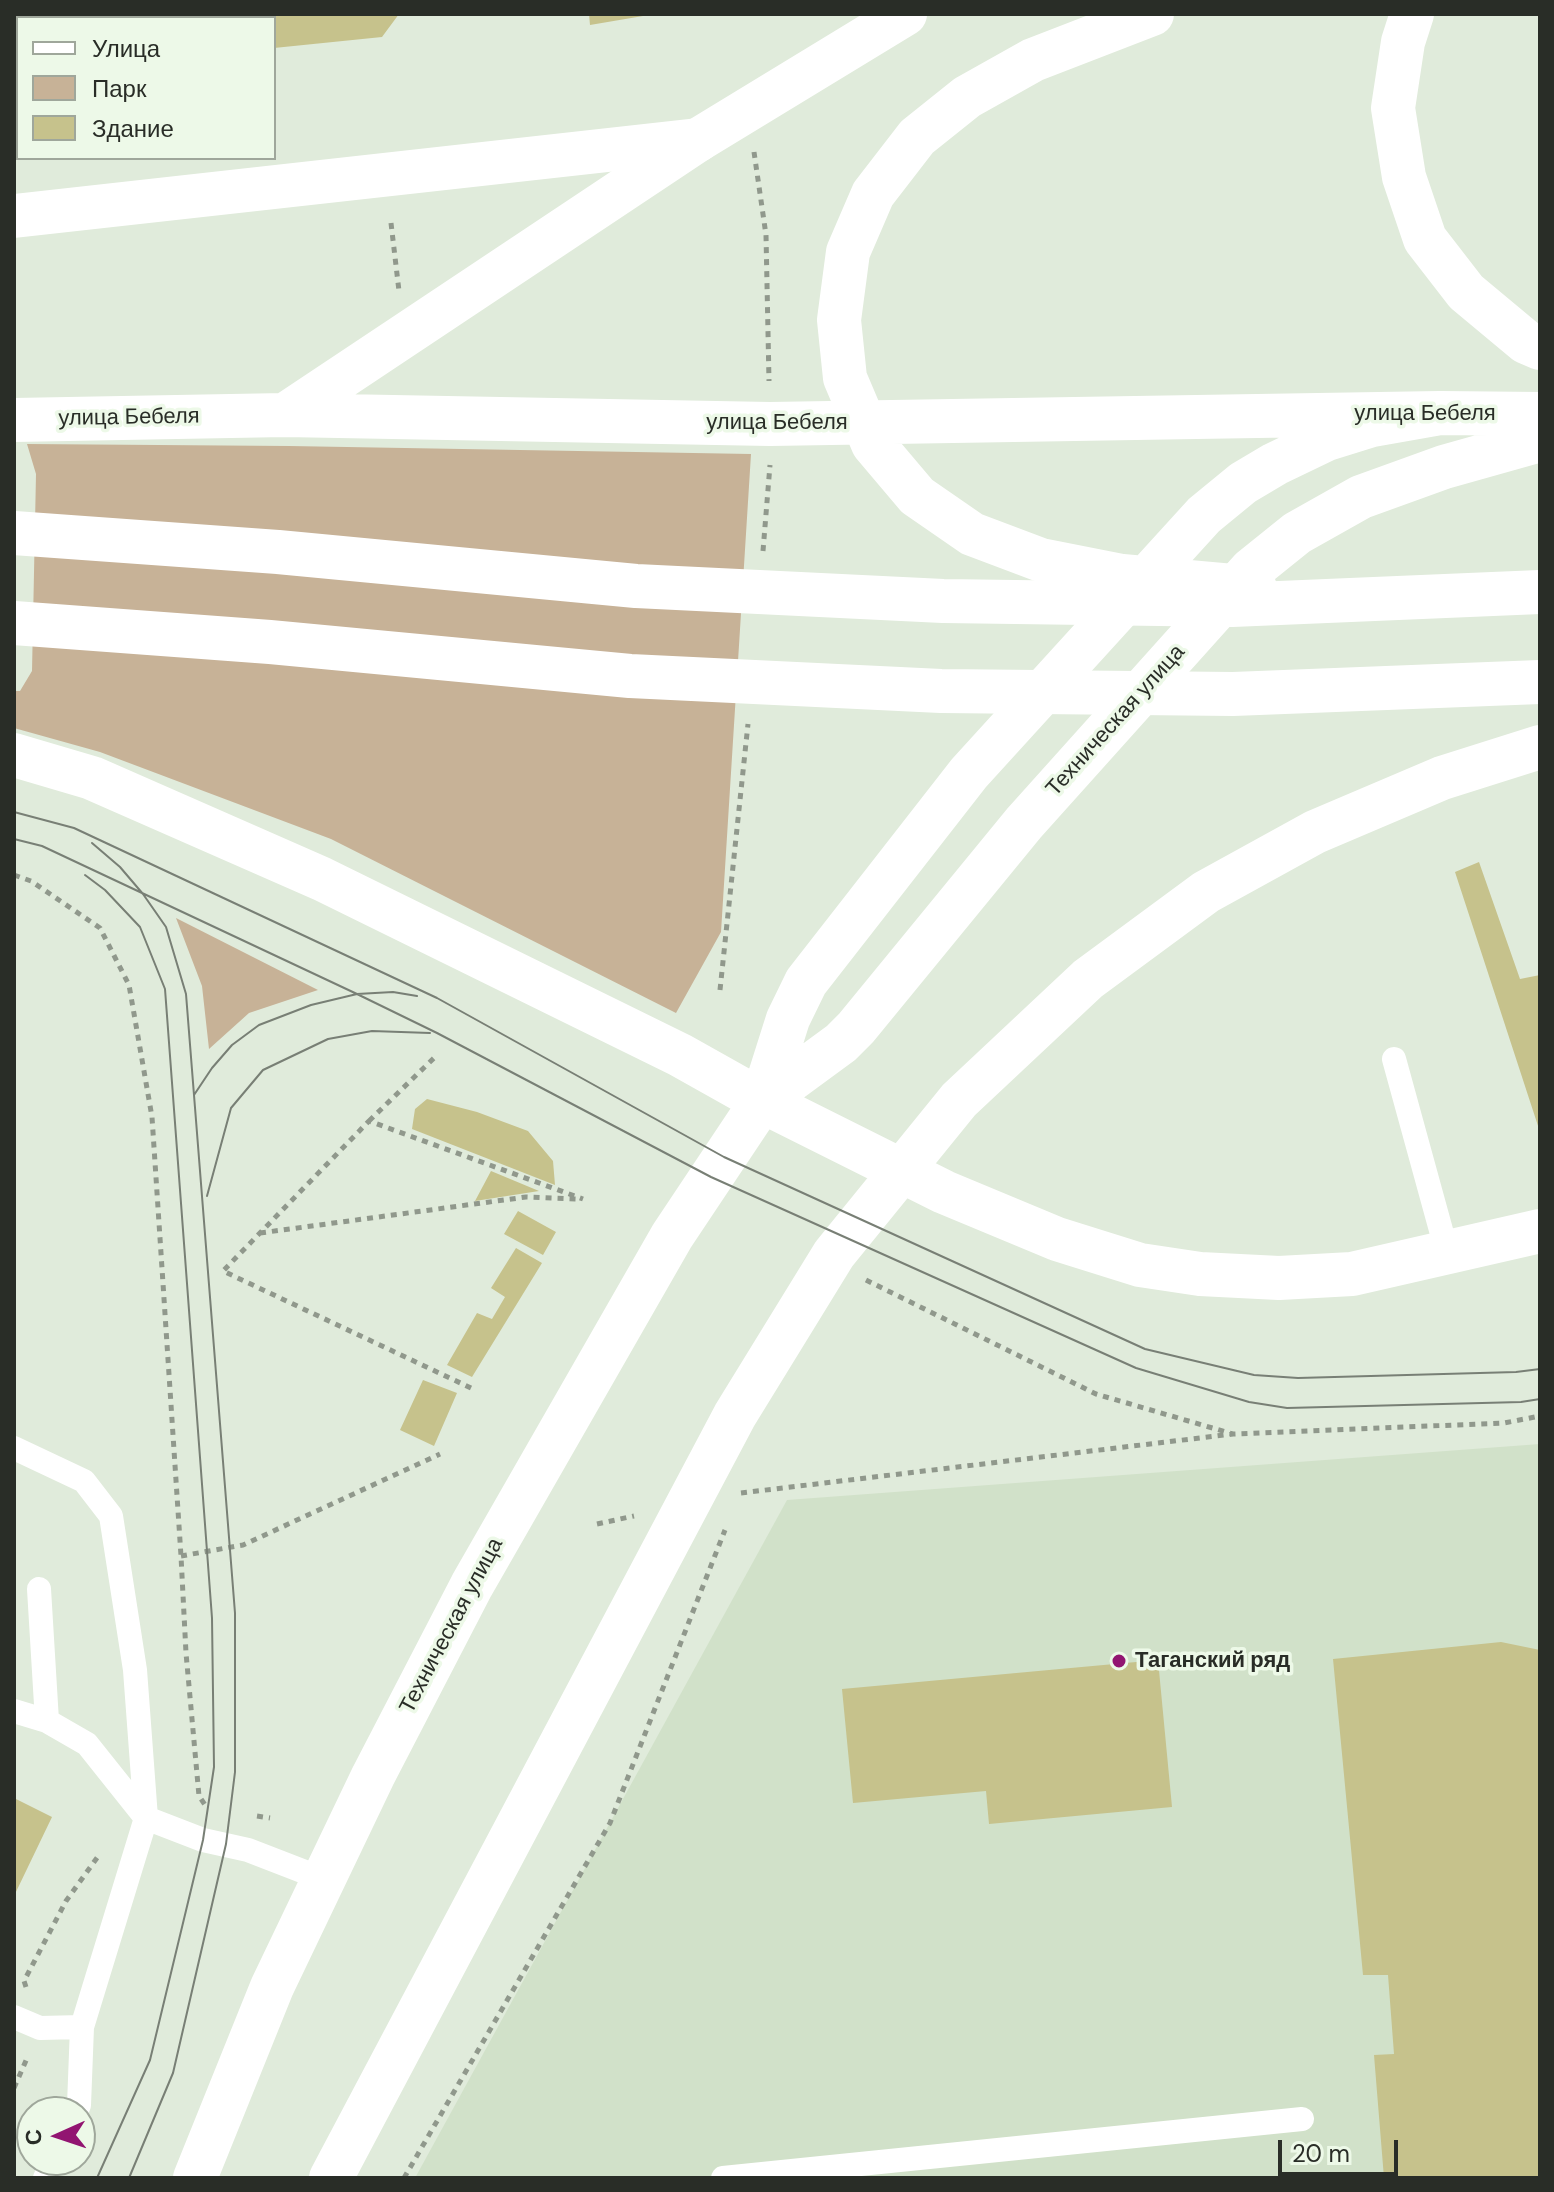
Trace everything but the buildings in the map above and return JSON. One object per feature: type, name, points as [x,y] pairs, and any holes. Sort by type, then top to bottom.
[{"type":"main road","points":[[1412,14],[1403,42],[1393,108],[1404,177],[1425,239],[1466,292],[1526,342],[1540,348]]},
{"type":"main road","points":[[1141,18],[1033,60],[967,97],[917,137],[873,194],[848,252],[839,320],[845,378],[873,444],[917,496],[972,534],[1041,560],[1122,576],[1373,599]]},
{"type":"main road","points":[[285,415],[882,21]]},
{"type":"main road","points":[[14,216],[698,140]]},
{"type":"main road","name":"Техническая улица","points":[[195,2178],[272,1987],[373,1776],[472,1585],[672,1236],[762,1101],[788,1019],[806,982],[969,773],[1204,515],[1243,483],[1327,439],[1372,425],[1440,413]]},
{"type":"main road","name":"улица Бебеля","points":[[14,420],[285,415],[770,424],[1540,414]]},
{"type":"main road","name":"Техническая улица","points":[[762,1101],[841,1043],[856,1028],[1024,823],[1251,570],[1297,533],[1361,497],[1444,467],[1540,440]]},
{"type":"main road","points":[[21,534],[278,552],[652,587],[943,601],[1232,605],[1540,592]]},
{"type":"main road","points":[[19,623],[270,642],[630,676],[925,690],[1233,694],[1540,682]]},
{"type":"main road","points":[[331,2178],[735,1415],[834,1254],[959,1100],[1088,979],[1206,892],[1315,832],[1442,778],[1540,747]]},
{"type":"main road","points":[[14,755],[92,778],[322,879],[680,1055],[762,1101],[944,1192],[1057,1239],[1140,1265],[1200,1274],[1279,1278],[1352,1274],[1540,1231]]},
{"type":"lane","points":[[1394,1059],[1447,1252]]},
{"type":"lane","points":[[14,1448],[84,1481],[111,1516],[135,1670],[146,1818],[82,2027],[79,2096]]},
{"type":"lane","points":[[39,1589],[47,1721]]},
{"type":"lane","points":[[14,1711],[47,1721],[87,1744],[146,1818],[203,1840],[248,1850],[323,1879]]},
{"type":"lane","points":[[14,2017],[40,2028],[82,2027]]},
{"type":"lane","points":[[723,2178],[1302,2119]]},
{"type":"path","points":[[754,147],[766,235],[769,387]]},
{"type":"path","points":[[391,223],[400,292]]},
{"type":"path","points":[[720,990],[746,742]]},
{"type":"path","points":[[14,875],[31,881],[100,928],[129,985],[152,1117],[186,1653],[199,1796]]},
{"type":"path","points":[[435,1057],[223,1271],[471,1388]]},
{"type":"path","points":[[260,1233],[526,1197],[583,1199],[369,1121]]},
{"type":"path","points":[[861,1278],[1096,1394],[1233,1434]]},
{"type":"path","points":[[740,1493],[1233,1434],[1504,1423],[1540,1416]]},
{"type":"path","points":[[181,1556],[243,1545],[440,1454]]},
{"type":"path","points":[[404,2178],[610,1823]]},
{"type":"shaded area","name":"Таганский ряд","points":[[1540,1444],[1540,2178],[415,2178],[787,1500]]},
{"type":"green space","points":[[27,444],[751,454],[721,932],[676,1013],[331,839],[100,752],[14,728],[14,691],[20,691],[32,671],[36,474]]},
{"type":"green space","points":[[176,918],[318,990],[249,1013],[209,1049],[202,986]]},
{"type":"tram line","points":[[14,812],[74,828],[437,998],[724,1157],[1145,1349],[1254,1375],[1298,1378],[1540,1369]]},
{"type":"tram line","points":[[14,839],[42,846],[357,994],[711,1177],[1136,1368],[1249,1402],[1287,1408],[1540,1399]]},
{"type":"tram line","points":[[92,843],[120,867],[166,927],[186,994],[235,1613],[235,1772],[226,1844],[173,2073],[129,2178]]},
{"type":"tram line","points":[[85,875],[105,890],[140,927],[165,989],[212,1618],[214,1767],[203,1840],[150,2060],[97,2178]]},
{"type":"tram line","points":[[194,1095],[232,1045],[259,1025],[311,1005],[357,994],[393,992],[417,996]]},
{"type":"tram line","points":[[207,1196],[231,1108],[263,1070],[328,1039],[372,1031],[430,1033]]},
{"type":"place","name":"Таганский ряд","points":[[1119,1661]]}]
